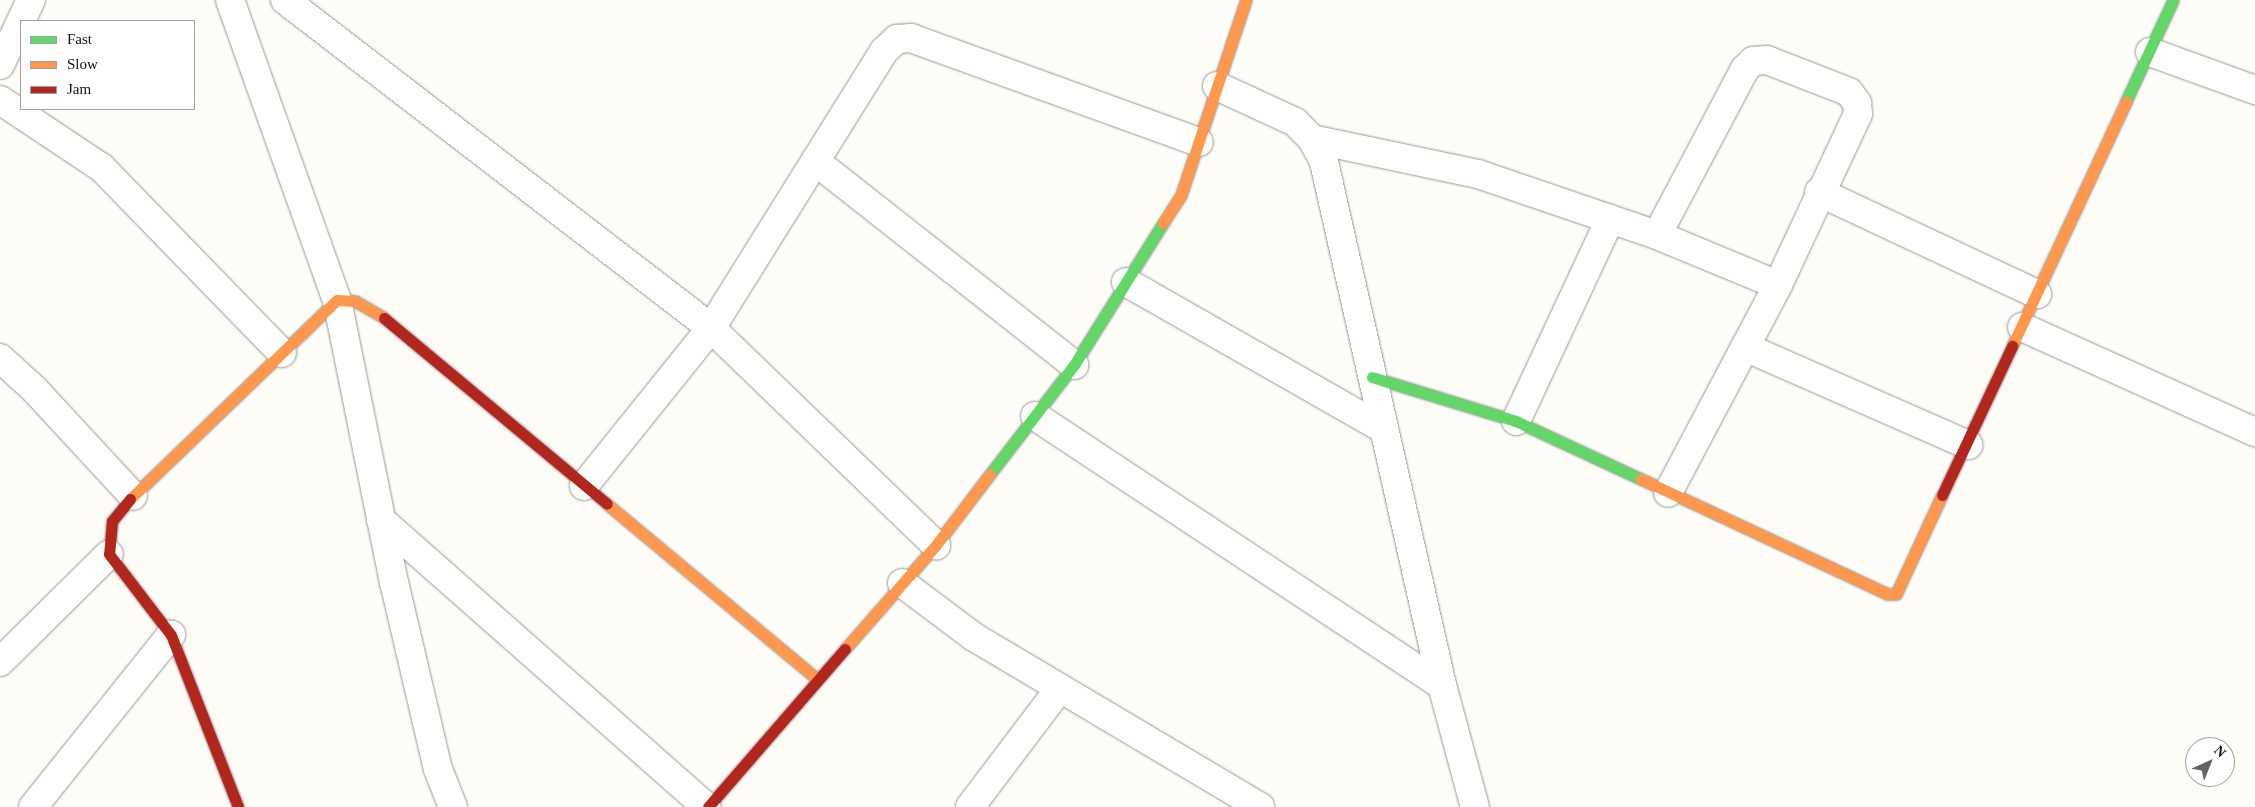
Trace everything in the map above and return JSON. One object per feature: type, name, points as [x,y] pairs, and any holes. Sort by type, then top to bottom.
[{"type":"street","points":[[21,20],[31,0]]},
{"type":"street","points":[[230,0],[337,300],[381,520],[438,769],[452,807]]},
{"type":"street","points":[[285,0],[711,328],[936,545]]},
{"type":"street","points":[[381,520],[707,807],[936,545],[1074,365],[1181,195],[1246,0]]},
{"type":"street","points":[[1372,377],[1516,421],[1668,494],[1888,594],[1896,594],[1968,445],[2173,0]]},
{"type":"street","points":[[0,65],[20,23]]},
{"type":"street","points":[[584,486],[711,328],[884,52],[897,39],[910,38],[1199,142]]},
{"type":"street","points":[[2150,52],[2255,90]]},
{"type":"street","points":[[1657,235],[1745,69],[1753,61],[1767,60],[1849,92],[1856,103],[1858,114],[1819,192],[1778,284],[1668,494]]},
{"type":"street","points":[[1217,86],[1295,122],[1312,139],[1324,162],[1442,685],[1475,807]]},
{"type":"street","points":[[0,100],[102,168],[282,353]]},
{"type":"street","points":[[1312,139],[1478,174],[1657,235],[1778,284]]},
{"type":"street","points":[[815,161],[1074,365]]},
{"type":"street","points":[[1819,192],[2038,294]]},
{"type":"street","points":[[1516,421],[1610,219]]},
{"type":"street","points":[[1126,282],[1384,429]]},
{"type":"street","points":[[0,662],[109,554],[112,521],[133,496],[337,300],[355,301],[374,310],[817,679]]},
{"type":"street","points":[[2022,327],[2255,432]]},
{"type":"street","points":[[1745,347],[1968,445]]},
{"type":"street","points":[[0,358],[35,390],[133,496]]},
{"type":"street","points":[[1035,416],[1442,685]]},
{"type":"street","points":[[109,554],[171,635],[238,807]]},
{"type":"street","points":[[902,583],[974,637],[1060,688],[1226,798],[1260,807]]},
{"type":"street","points":[[33,807],[171,635]]},
{"type":"street","points":[[970,807],[1060,688]]},
{"type":"traffic: fast","points":[[2126,101],[2173,0]]},
{"type":"traffic: fast","points":[[990,474],[1074,365],[1163,223]]},
{"type":"traffic: fast","points":[[1372,377],[1516,421],[1641,479]]},
{"type":"traffic: slow","points":[[1163,223],[1181,195],[1246,0]]},
{"type":"traffic: slow","points":[[2012,346],[2126,101]]},
{"type":"traffic: slow","points":[[130,499],[337,300],[355,301],[384,318]]},
{"type":"traffic: slow","points":[[845,649],[936,545],[990,474]]},
{"type":"traffic: slow","points":[[1641,479],[1888,594],[1896,594],[1942,495]]},
{"type":"traffic: slow","points":[[607,504],[817,679]]},
{"type":"traffic: jam","points":[[384,318],[607,504]]},
{"type":"traffic: jam","points":[[1942,495],[2012,346]]},
{"type":"traffic: jam","points":[[130,499],[112,521],[109,554],[171,635],[238,807]]},
{"type":"traffic: jam","points":[[708,807],[845,649]]}]
